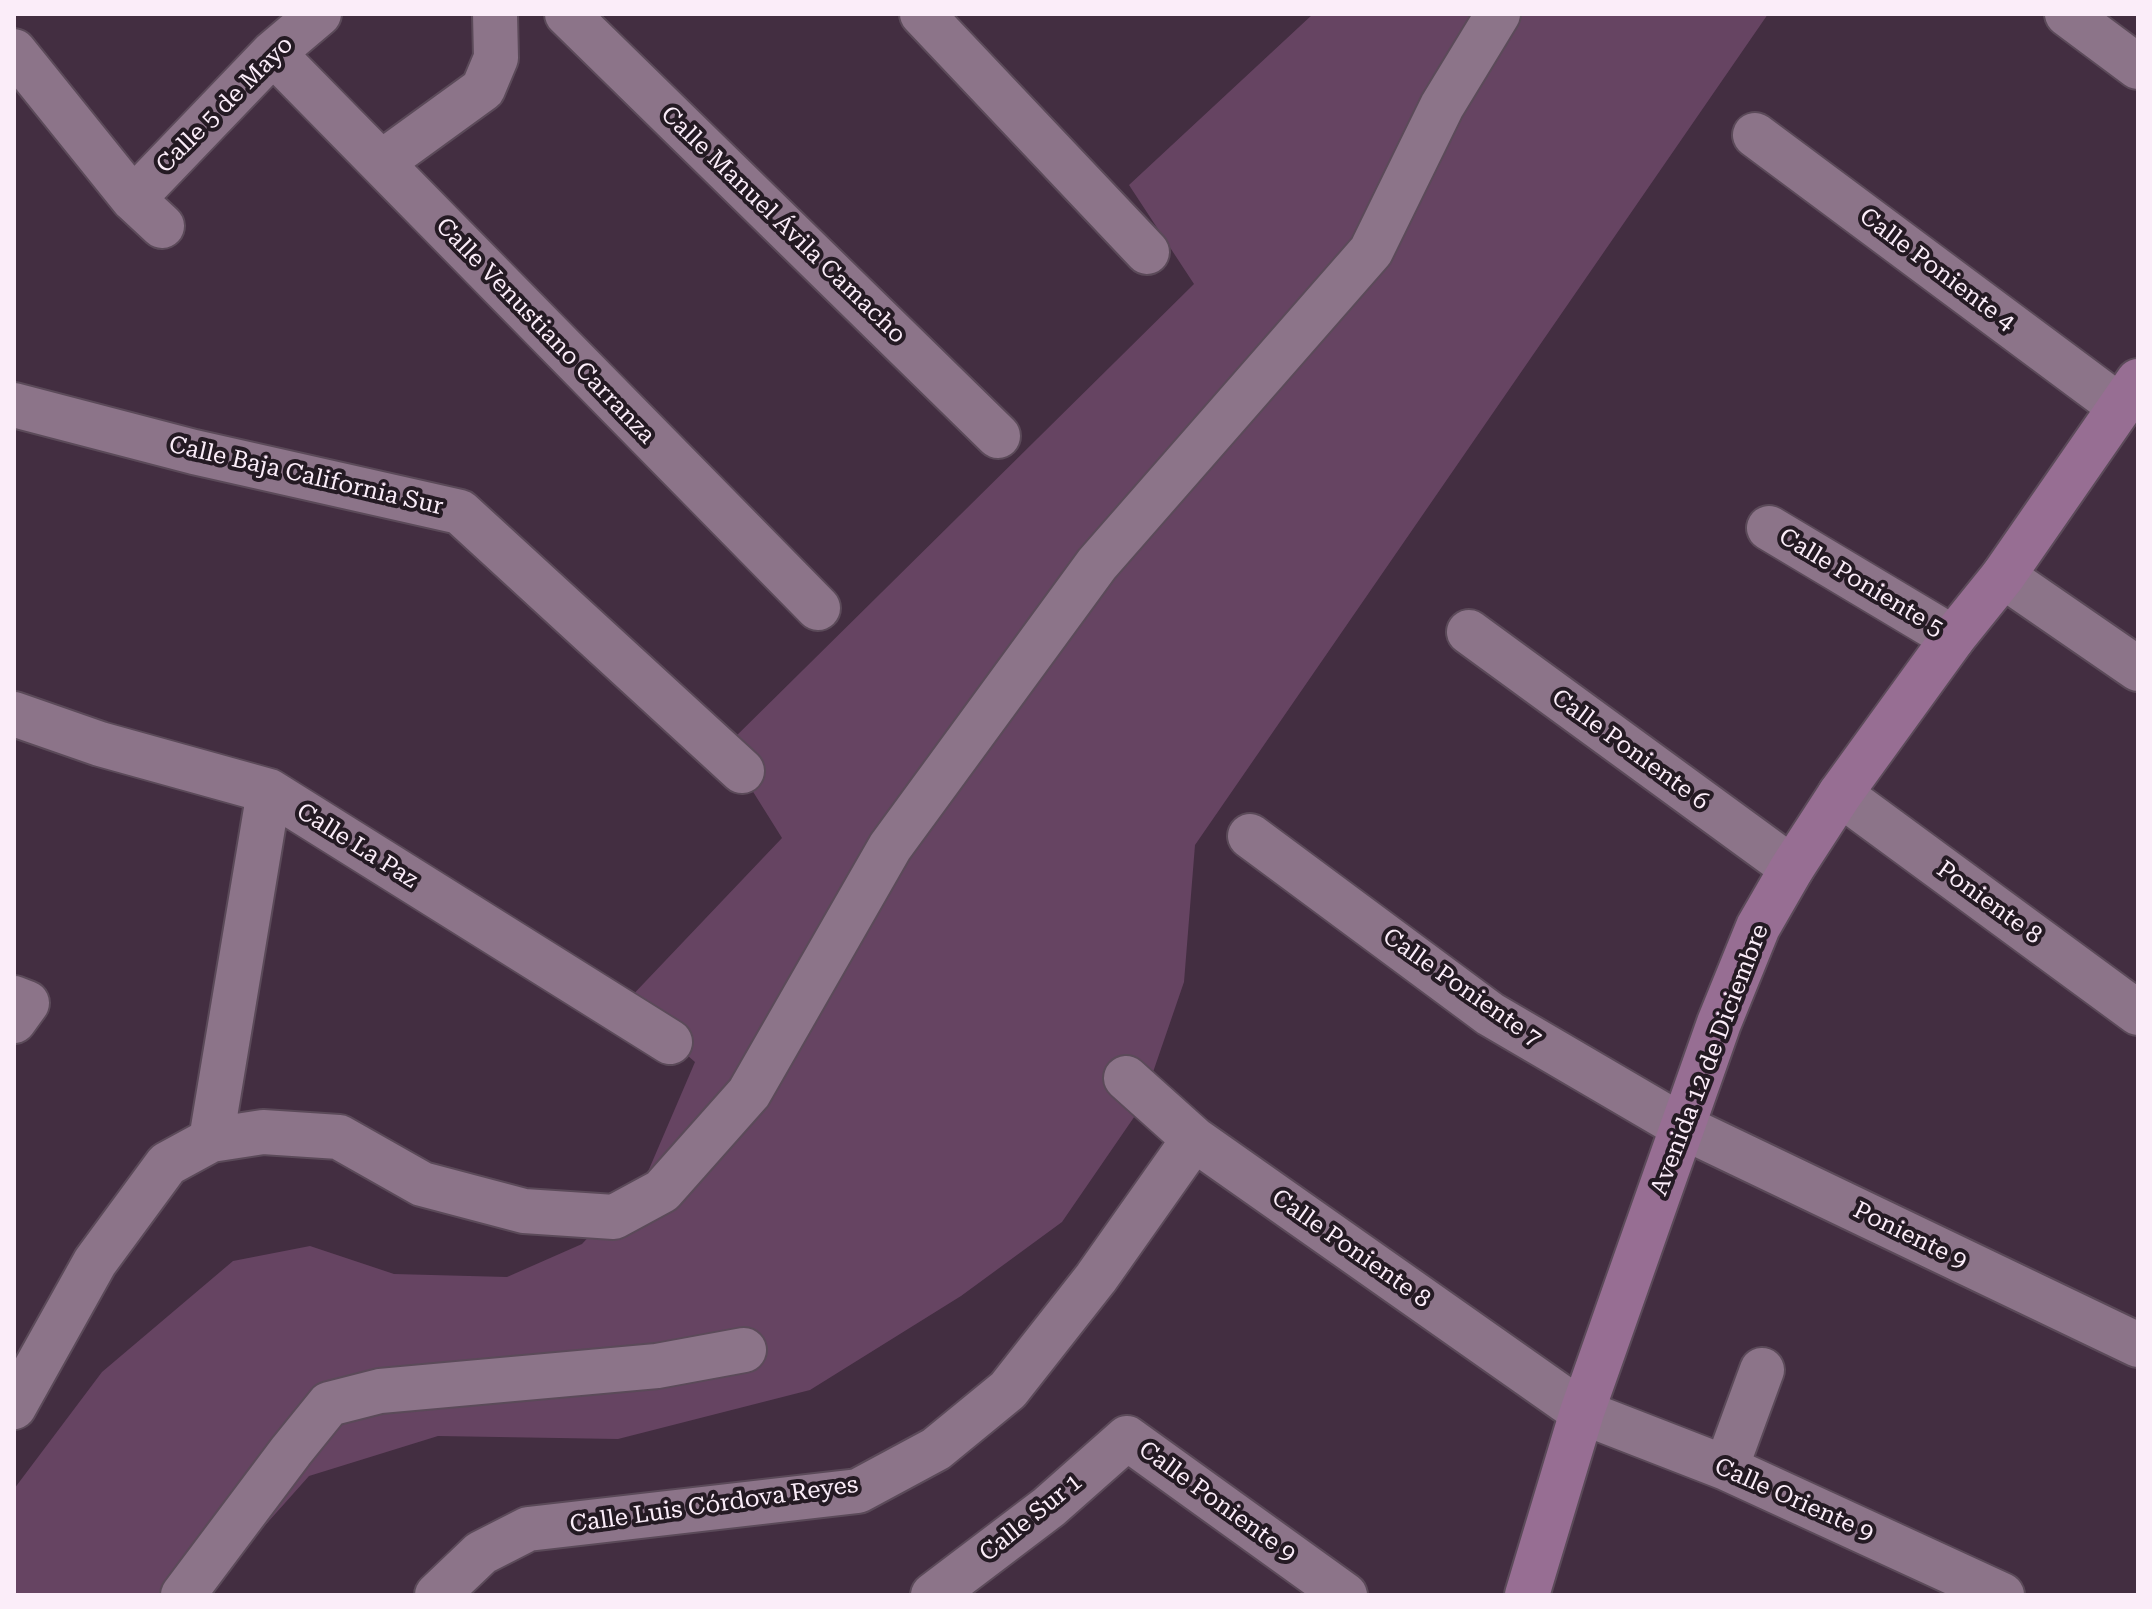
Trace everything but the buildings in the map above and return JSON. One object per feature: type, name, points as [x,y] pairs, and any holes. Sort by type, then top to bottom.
[{"type":"street","name":"Calle 5 de Mayo","points":[[14,51],[147,212],[273,53],[319,14]]},
{"type":"street","points":[[381,163],[483,89],[496,58],[495,14]]},
{"type":"street","name":"Calle Manuel Ávila Camacho","points":[[567,14],[998,436]]},
{"type":"street","points":[[922,14],[1147,252]]},
{"type":"street","points":[[14,1407],[95,1262],[167,1164],[211,1140],[263,1132],[339,1137],[422,1184],[524,1211],[614,1217],[662,1191],[749,1093],[890,847],[1097,564],[1371,251],[1442,106],[1498,14]]},
{"type":"street","points":[[2067,14],[2138,67]]},
{"type":"street","name":"Calle Venustiano Carranza","points":[[273,53],[818,608]]},
{"type":"street","name":"Calle Poniente 4","points":[[1755,135],[2128,394]]},
{"type":"street","name":"Avenida 12 de Diciembre","points":[[1527,1595],[1582,1412],[1719,1023],[1758,927],[1840,794],[1953,638],[2003,576],[2128,394]]},
{"type":"street","name":"Calle Baja California Sur","points":[[14,405],[194,452],[460,512],[742,771]]},
{"type":"street","name":"Calle Poniente 5","points":[[1769,528],[1953,638]]},
{"type":"street","points":[[2003,576],[2138,669]]},
{"type":"street","name":"Calle Poniente 6","points":[[1469,632],[1792,868]]},
{"type":"street","name":"Calle La Paz","points":[[14,714],[100,744],[269,791],[670,1042]]},
{"type":"street","points":[[211,1140],[269,791]]},
{"type":"street","name":"Poniente 8","points":[[1840,794],[2138,1013]]},
{"type":"street","name":"Calle Poniente 7","points":[[1250,836],[1490,1014],[1683,1127]]},
{"type":"street","name":"Calle Poniente 8","points":[[1126,1078],[1194,1139],[1582,1412]]},
{"type":"street","name":"Poniente 9","points":[[1683,1127],[2138,1345]]},
{"type":"street","name":"Calle Luis Córdova Reyes","points":[[437,1595],[481,1553],[528,1529],[858,1491],[936,1449],[1008,1390],[1096,1278],[1194,1139]]},
{"type":"street","points":[[183,1595],[329,1404],[380,1391],[657,1366],[744,1350]]},
{"type":"street","points":[[1726,1468],[1762,1370]]},
{"type":"street","name":"Calle Oriente 9","points":[[1582,1412],[1726,1468],[2002,1595]]},
{"type":"street","name":"Calle Sur 1","points":[[933,1595],[1049,1507],[1127,1438]]},
{"type":"street","name":"Calle Poniente 9","points":[[1127,1438],[1345,1595]]},
{"type":"shaded area","points":[[1313,14],[1768,14],[1195,845],[1184,982],[1141,1107],[1062,1222],[961,1296],[810,1390],[618,1439],[438,1436],[309,1476],[203,1595],[14,1595],[14,1489],[102,1372],[233,1261],[310,1246],[394,1274],[507,1277],[582,1244],[647,1174],[695,1062],[626,1002],[782,838],[725,747],[1194,284],[1129,185]]}]
